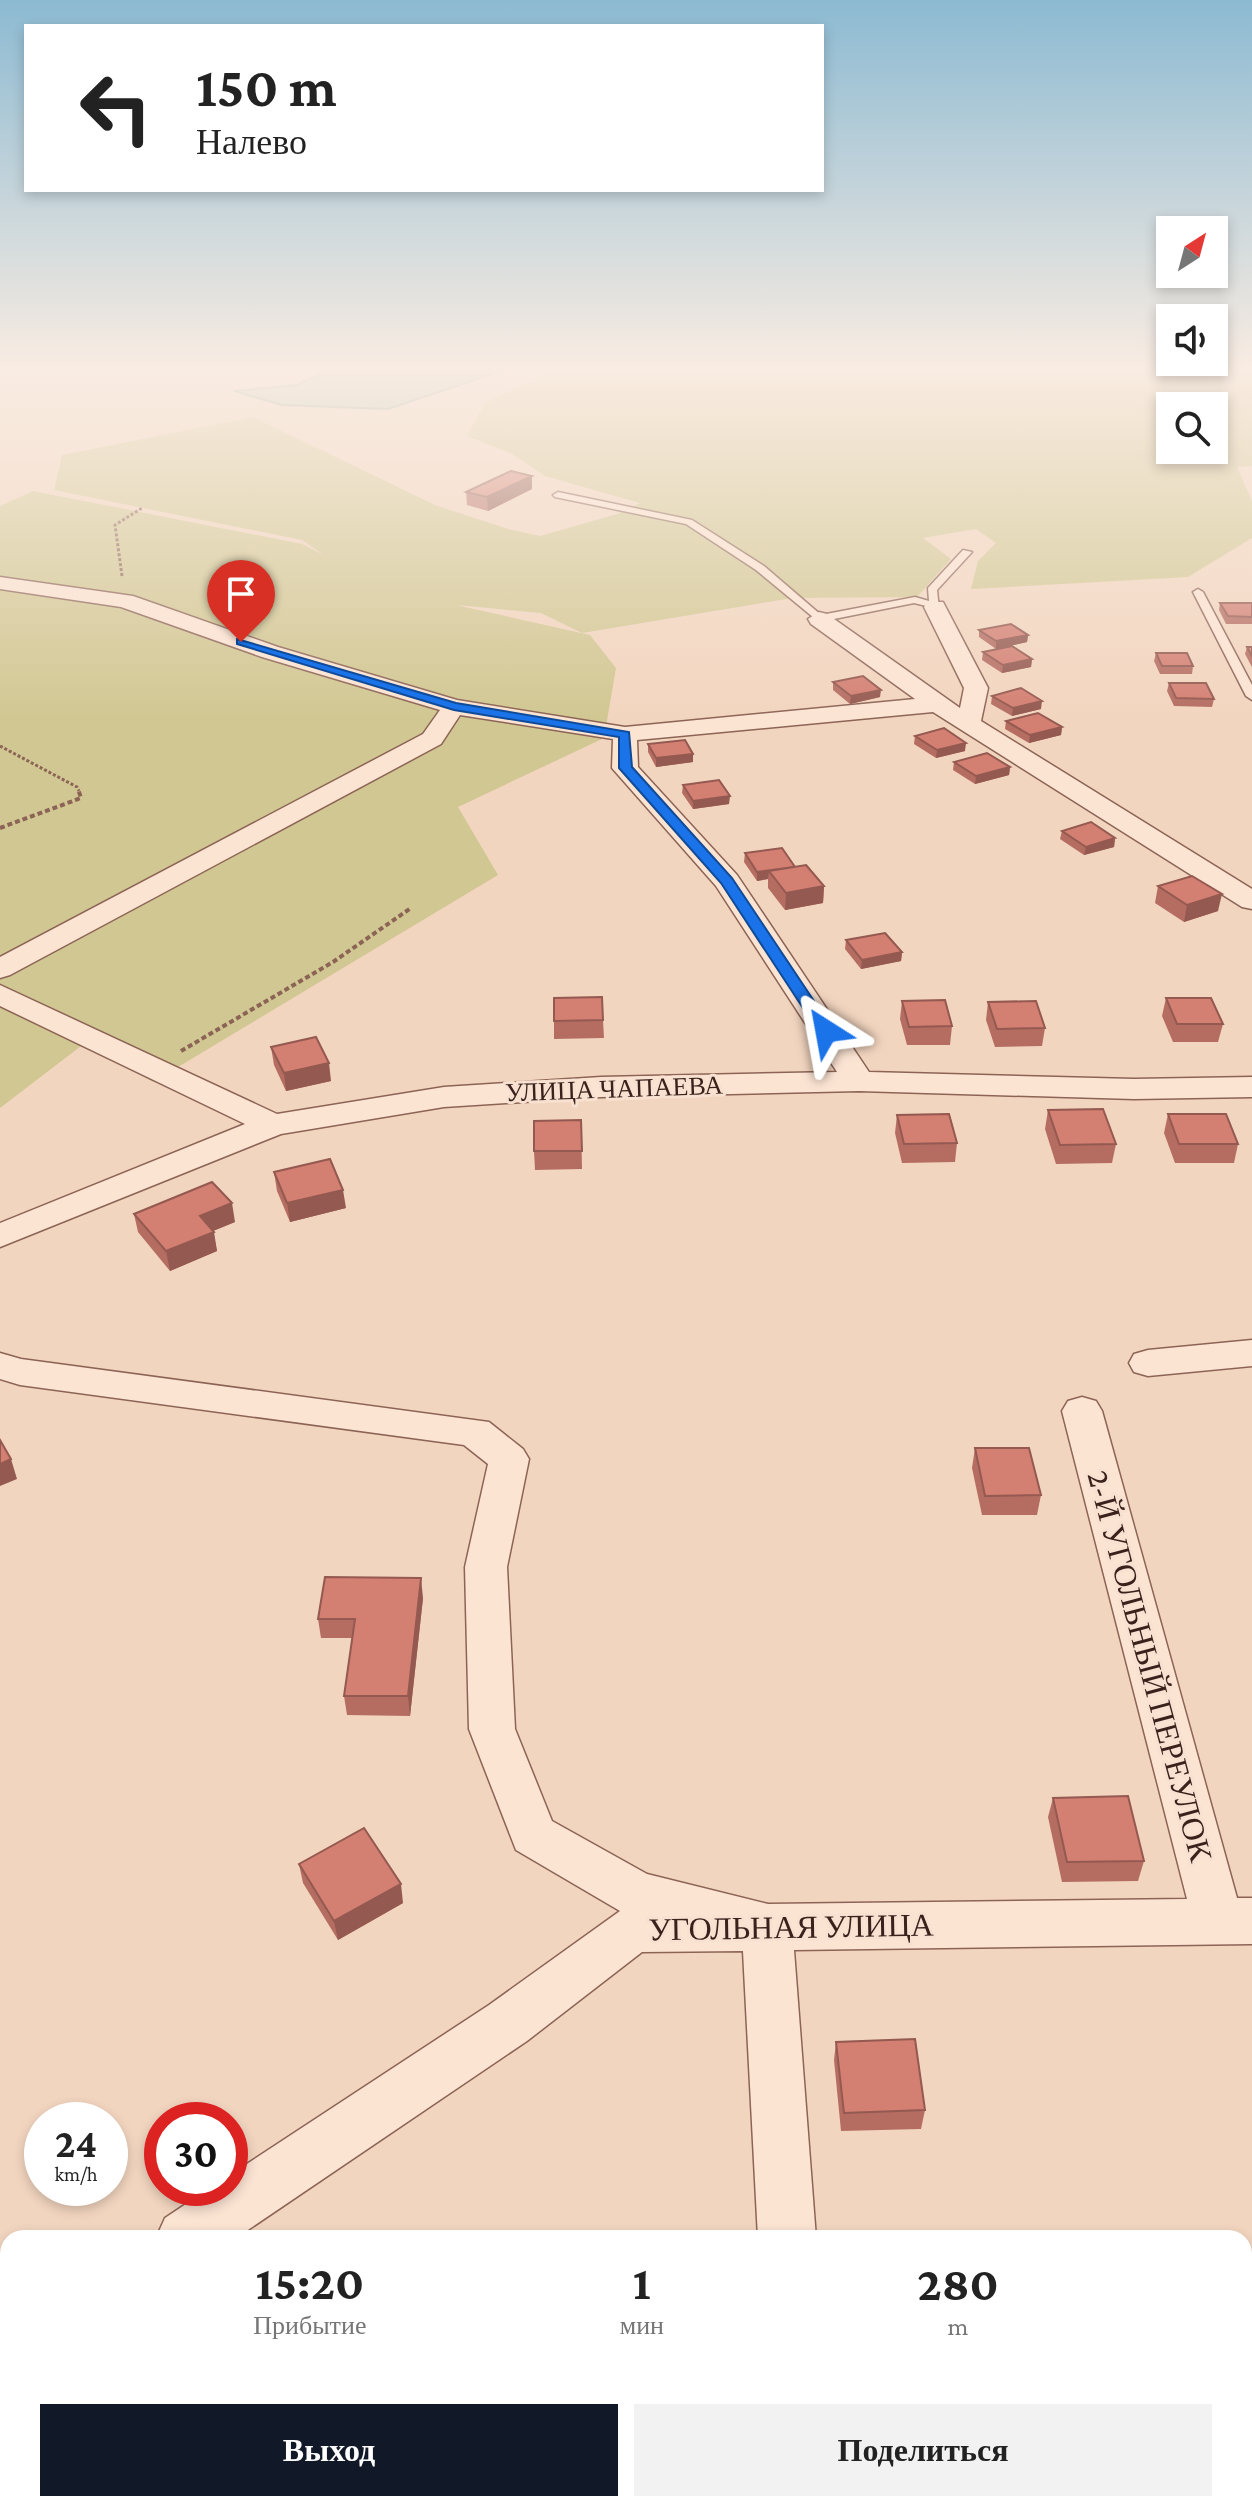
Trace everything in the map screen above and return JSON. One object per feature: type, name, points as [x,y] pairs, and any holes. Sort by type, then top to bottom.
[{"type":"street","points":[[0,583],[125,601],[270,652],[454,707],[625,734],[937,704]]},
{"type":"street","points":[[935,607],[976,688],[968,723]]},
{"type":"street","points":[[819,619],[937,704],[1252,901]]},
{"type":"street","points":[[0,969],[432,739],[454,707]]},
{"type":"street","points":[[625,734],[625,768],[727,881],[859,1081]]},
{"type":"street","points":[[0,994],[273,1125]]},
{"type":"street","name":"УЛИЦА ЧАПАЕВА","points":[[0,1236],[273,1125],[444,1097],[601,1087],[859,1081],[1134,1089],[1252,1087]]},
{"type":"street","points":[[1148,1363],[1252,1353]]},
{"type":"street","points":[[0,1366],[20,1372],[475,1432],[509,1459],[486,1567],[492,1729],[533,1835],[636,1894],[767,1927],[786,2230]]},
{"type":"street","name":"2-Й УГОЛЬНЫЙ ПЕРЕУЛОК","points":[[1082,1411],[1235,1921]]},
{"type":"street","name":"УГОЛЬНАЯ УЛИЦА","points":[[197,2230],[508,2023],[633,1929],[1235,1921]]},
{"type":"lane","points":[[558,495],[689,522],[760,568],[819,619],[915,600],[935,607],[932,590],[967,552]]},
{"type":"lane","points":[[1198,592],[1247,676],[1252,696]]},
{"type":"path","points":[[125,601],[115,525],[142,508]]},
{"type":"path","points":[[0,746],[77,787],[81,798],[0,828]]},
{"type":"path","points":[[152,1067],[333,962],[411,908]]},
{"type":"shaded area","points":[[55,486],[396,486],[435,505],[540,536],[617,514],[640,503],[581,486],[1245,486],[1252,501],[1252,538],[1188,577],[971,589],[978,561],[996,543],[976,529],[923,538],[951,559],[917,597],[792,598],[582,633],[541,613],[456,605],[590,635],[616,668],[604,738],[458,807],[498,875],[153,1082],[85,1043],[0,1108],[0,506],[33,491],[302,544],[324,555],[302,540],[54,490]]},
{"type":"building","points":[[478,486],[510,486],[487,497],[466,492]]},
{"type":"building","points":[[1220,603],[1252,603],[1252,617],[1228,616]]},
{"type":"building","points":[[1011,624],[1028,635],[996,641],[979,630]]},
{"type":"building","points":[[1012,646],[1032,659],[1003,665],[983,652]]},
{"type":"building","points":[[1156,653],[1187,653],[1193,666],[1162,666]]},
{"type":"building","points":[[863,676],[881,690],[851,696],[833,682]]},
{"type":"building","points":[[1169,683],[1206,683],[1214,699],[1176,698]]},
{"type":"building","points":[[1021,688],[1042,701],[1013,708],[992,696]]},
{"type":"building","points":[[1038,713],[1062,727],[1030,735],[1006,721]]},
{"type":"building","points":[[944,728],[966,743],[937,750],[915,736]]},
{"type":"building","points":[[685,740],[693,754],[656,758],[648,744]]},
{"type":"building","points":[[987,753],[1010,767],[976,776],[954,762]]},
{"type":"building","points":[[719,780],[730,796],[693,801],[683,785]]},
{"type":"building","points":[[1091,822],[1115,838],[1086,847],[1062,831]]},
{"type":"building","points":[[782,848],[795,867],[757,872],[745,853]]},
{"type":"building","points":[[806,865],[824,886],[786,893],[769,871]]},
{"type":"building","points":[[1192,876],[1222,894],[1187,905],[1158,886]]},
{"type":"building","points":[[885,933],[902,952],[862,960],[846,940]]},
{"type":"building","points":[[602,997],[603,1020],[554,1021],[554,998]]},
{"type":"building","points":[[1166,998],[1211,998],[1223,1024],[1177,1024]]},
{"type":"building","points":[[945,1000],[952,1026],[909,1027],[902,1001]]},
{"type":"building","points":[[1036,1001],[1045,1028],[997,1029],[988,1002]]},
{"type":"building","points":[[316,1037],[329,1063],[284,1073],[271,1047]]},
{"type":"building","points":[[1103,1109],[1116,1144],[1060,1145],[1048,1110]]},
{"type":"building","points":[[949,1114],[957,1143],[904,1144],[897,1115]]},
{"type":"building","points":[[1168,1114],[1226,1114],[1238,1144],[1179,1144]]},
{"type":"building","points":[[581,1120],[582,1151],[534,1151],[534,1121]]},
{"type":"building","points":[[330,1159],[343,1190],[287,1203],[274,1172]]},
{"type":"building","points":[[212,1182],[232,1203],[200,1216],[214,1232],[166,1251],[134,1214]]},
{"type":"building","points":[[0,1440],[11,1459],[0,1464]]},
{"type":"building","points":[[975,1448],[1029,1448],[1041,1495],[985,1496]]},
{"type":"building","points":[[325,1577],[421,1578],[408,1696],[344,1696],[355,1619],[318,1619]]},
{"type":"building","points":[[1128,1796],[1144,1861],[1067,1862],[1053,1798]]},
{"type":"building","points":[[364,1828],[401,1884],[334,1921],[299,1864]]},
{"type":"building","points":[[915,2039],[925,2110],[844,2113],[836,2042]]},
{"type":"route","points":[[241,642],[454,707],[625,734],[625,768],[727,881],[826,1031]]}]
